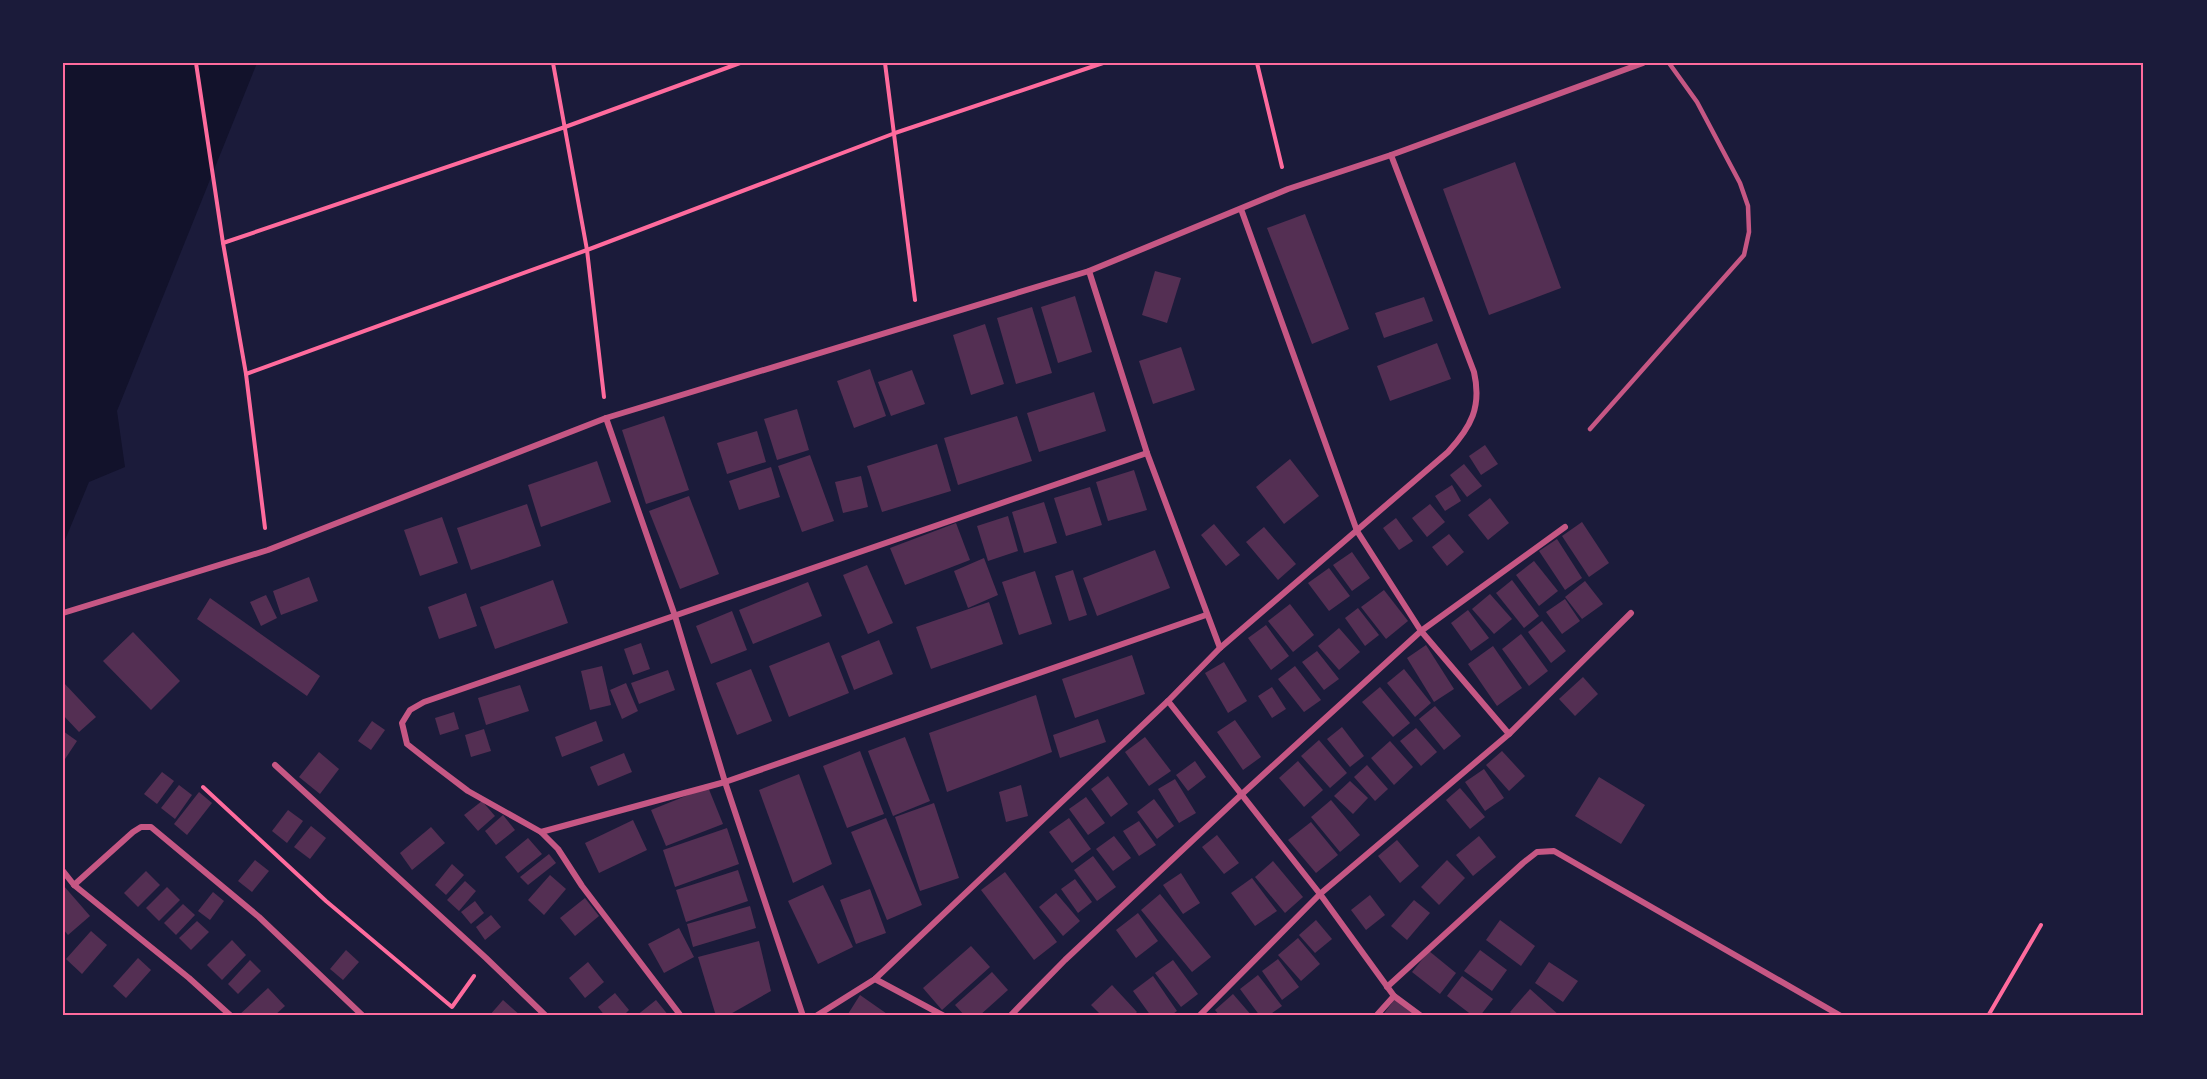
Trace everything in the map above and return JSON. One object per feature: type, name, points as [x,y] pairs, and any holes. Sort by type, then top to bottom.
[{"type":"street","points":[[63,614],[268,549],[606,418],[1089,271],[1288,189],[1391,155],[1643,63]]},
{"type":"street","points":[[816,1016],[875,979],[1168,701],[1220,648],[1448,452],[1467,431],[1476,406],[1477,387],[1474,372],[1391,155]]},
{"type":"street","points":[[1241,209],[1357,531],[1421,631],[1509,735]]},
{"type":"street","points":[[1089,271],[1147,453],[1220,648]]},
{"type":"street","points":[[606,418],[675,616],[725,782],[803,1016]]},
{"type":"street","points":[[681,1016],[582,886],[558,849],[541,832],[468,791],[407,744],[402,723],[410,710],[424,702],[1147,453]]},
{"type":"street","points":[[1010,1016],[1065,960],[1242,794],[1421,631],[1565,527]]},
{"type":"street","points":[[1199,1016],[1320,894],[1509,735],[1631,613]]},
{"type":"street","points":[[541,832],[725,782],[1206,615]]},
{"type":"street","points":[[1168,701],[1320,894],[1394,996],[1421,1016]]},
{"type":"street","points":[[275,765],[546,1016]]},
{"type":"street","points":[[74,885],[133,832],[141,827],[151,827],[259,917],[363,1016]]},
{"type":"street","points":[[1388,987],[1523,863],[1537,852],[1554,851],[1835,1015]]},
{"type":"street","points":[[63,871],[74,885],[189,978],[231,1016]]},
{"type":"street","points":[[875,979],[944,1016]]},
{"type":"street","points":[[1376,1016],[1394,996]]},
{"type":"lane","points":[[1590,429],[1744,255],[1749,232],[1748,206],[1740,183],[1697,102],[1669,63]]},
{"type":"path","points":[[196,63],[223,243],[246,374],[268,549]]},
{"type":"path","points":[[553,63],[587,250],[606,418]]},
{"type":"path","points":[[223,243],[565,127],[740,63]]},
{"type":"path","points":[[885,63],[917,324]]},
{"type":"path","points":[[246,374],[587,250],[895,133],[1103,63]]},
{"type":"path","points":[[1257,63],[1288,189]]},
{"type":"path","points":[[203,787],[326,901],[452,1007],[486,958]]},
{"type":"path","points":[[1988,1016],[2041,925]]},
{"type":"shaded area","points":[[63,63],[257,63],[117,411],[125,467],[89,482],[63,545]]},
{"type":"building","points":[[1515,162],[1561,288],[1489,315],[1443,189]]},
{"type":"building","points":[[1305,214],[1349,329],[1312,344],[1267,228]]},
{"type":"building","points":[[1155,271],[1181,278],[1167,323],[1142,315]]},
{"type":"building","points":[[1075,296],[1092,352],[1058,363],[1041,307]]},
{"type":"building","points":[[1424,297],[1433,321],[1384,338],[1375,313]]},
{"type":"building","points":[[1032,307],[1052,373],[1016,384],[997,318]]},
{"type":"building","points":[[985,324],[1004,384],[971,395],[953,335]]},
{"type":"building","points":[[1437,343],[1451,379],[1390,401],[1377,366]]},
{"type":"building","points":[[1181,347],[1195,390],[1153,404],[1139,361]]},
{"type":"building","points":[[870,369],[886,416],[854,428],[837,381]]},
{"type":"building","points":[[912,370],[925,404],[891,416],[878,382]]},
{"type":"building","points":[[1094,392],[1106,431],[1039,452],[1027,413]]},
{"type":"building","points":[[797,409],[809,450],[777,460],[764,419]]},
{"type":"building","points":[[664,416],[689,490],[646,504],[622,430]]},
{"type":"building","points":[[1017,416],[1032,461],[958,485],[944,438]]},
{"type":"building","points":[[757,431],[766,462],[727,474],[717,443]]},
{"type":"building","points":[[937,444],[951,491],[882,512],[867,466]]},
{"type":"building","points":[[1485,445],[1498,464],[1481,475],[1469,456]]},
{"type":"building","points":[[810,455],[834,521],[802,532],[778,466]]},
{"type":"building","points":[[1290,459],[1319,496],[1284,524],[1256,487]]},
{"type":"building","points":[[597,461],[611,502],[541,527],[528,485]]},
{"type":"building","points":[[1464,464],[1482,486],[1467,497],[1450,475]]},
{"type":"building","points":[[771,467],[780,497],[739,510],[729,481]]},
{"type":"building","points":[[1134,470],[1147,510],[1108,521],[1096,482]]},
{"type":"building","points":[[861,476],[868,507],[843,513],[835,482]]},
{"type":"building","points":[[1452,485],[1461,501],[1445,511],[1435,496]]},
{"type":"building","points":[[1090,487],[1102,525],[1066,536],[1054,498]]},
{"type":"building","points":[[689,496],[719,574],[680,589],[649,511]]},
{"type":"building","points":[[1490,498],[1509,523],[1488,540],[1468,515]]},
{"type":"building","points":[[1044,502],[1057,543],[1024,553],[1012,512]]},
{"type":"building","points":[[527,504],[541,546],[471,570],[457,528]]},
{"type":"building","points":[[1430,504],[1445,522],[1427,537],[1412,518]]},
{"type":"building","points":[[1008,516],[1018,551],[988,561],[977,526]]},
{"type":"building","points":[[442,517],[458,563],[420,576],[404,530]]},
{"type":"building","points":[[1396,518],[1413,541],[1399,550],[1383,528]]},
{"type":"building","points":[[1582,522],[1609,563],[1589,577],[1562,536]]},
{"type":"building","points":[[956,523],[970,560],[905,585],[890,548]]},
{"type":"building","points":[[1214,524],[1240,555],[1226,566],[1201,535]]},
{"type":"building","points":[[1264,527],[1296,564],[1278,580],[1246,542]]},
{"type":"building","points":[[1449,534],[1464,552],[1447,566],[1432,547]]},
{"type":"building","points":[[1557,539],[1582,578],[1565,590],[1539,551]]},
{"type":"building","points":[[1155,550],[1170,588],[1097,616],[1083,578]]},
{"type":"building","points":[[1352,552],[1370,578],[1352,591],[1333,565]]},
{"type":"building","points":[[984,558],[998,595],[968,608],[954,571]]},
{"type":"building","points":[[1534,561],[1558,591],[1539,606],[1516,575]]},
{"type":"building","points":[[867,565],[893,623],[868,634],[843,575]]},
{"type":"building","points":[[1329,568],[1350,596],[1329,611],[1308,583]]},
{"type":"building","points":[[1073,570],[1087,615],[1069,621],[1055,576]]},
{"type":"building","points":[[1035,571],[1052,624],[1019,635],[1002,582]]},
{"type":"building","points":[[309,577],[318,601],[281,615],[273,591]]},
{"type":"building","points":[[553,580],[568,623],[495,649],[480,607]]},
{"type":"building","points":[[1512,580],[1539,616],[1524,628],[1496,593]]},
{"type":"building","points":[[1585,581],[1603,604],[1582,619],[1565,597]]},
{"type":"building","points":[[808,582],[822,616],[753,644],[739,610]]},
{"type":"building","points":[[1384,590],[1408,621],[1386,639],[1361,607]]},
{"type":"building","points":[[466,593],[477,626],[439,639],[428,607]]},
{"type":"building","points":[[1490,594],[1512,619],[1494,634],[1472,609]]},
{"type":"building","points":[[266,595],[277,618],[261,626],[250,602]]},
{"type":"building","points":[[210,598],[320,676],[307,696],[197,619]]},
{"type":"building","points":[[1565,599],[1580,621],[1562,634],[1546,612]]},
{"type":"building","points":[[989,602],[1003,644],[931,669],[916,627]]},
{"type":"building","points":[[1290,604],[1314,635],[1293,652],[1268,621]]},
{"type":"building","points":[[1358,608],[1379,635],[1365,646],[1345,618]]},
{"type":"building","points":[[1468,610],[1489,638],[1471,651],[1451,623]]},
{"type":"building","points":[[732,611],[747,650],[711,664],[696,626]]},
{"type":"building","points":[[1542,621],[1566,651],[1551,663],[1528,632]]},
{"type":"building","points":[[1266,625],[1289,656],[1271,670],[1248,638]]},
{"type":"building","points":[[1339,628],[1360,652],[1339,670],[1318,646]]},
{"type":"building","points":[[133,632],[180,681],[151,710],[103,661]]},
{"type":"building","points":[[1521,634],[1548,671],[1529,686],[1502,649]]},
{"type":"building","points":[[879,640],[893,674],[854,690],[841,656]]},
{"type":"building","points":[[829,642],[849,693],[789,717],[769,666]]},
{"type":"building","points":[[641,643],[650,669],[633,675],[624,649]]},
{"type":"building","points":[[1426,645],[1454,689],[1434,702],[1407,658]]},
{"type":"building","points":[[1493,646],[1522,688],[1497,706],[1468,664]]},
{"type":"building","points":[[1317,651],[1339,679],[1324,690],[1302,662]]},
{"type":"building","points":[[1132,655],[1145,694],[1075,718],[1062,679]]},
{"type":"building","points":[[1224,662],[1247,701],[1228,713],[1205,673]]},
{"type":"building","points":[[602,666],[611,705],[590,710],[581,671]]},
{"type":"building","points":[[1295,666],[1321,700],[1304,712],[1278,679]]},
{"type":"building","points":[[751,669],[772,721],[737,735],[716,683]]},
{"type":"building","points":[[1404,669],[1431,703],[1415,717],[1387,683]]},
{"type":"building","points":[[668,670],[675,690],[639,704],[631,683]]},
{"type":"building","points":[[1583,677],[1598,694],[1575,716],[1559,699]]},
{"type":"building","points":[[63,682],[96,717],[79,732],[63,715]]},
{"type":"building","points":[[626,683],[638,711],[622,719],[610,690]]},
{"type":"building","points":[[520,685],[529,711],[486,725],[478,698]]},
{"type":"building","points":[[1272,687],[1286,709],[1272,718],[1258,696]]},
{"type":"building","points":[[1380,687],[1410,723],[1393,737],[1362,702]]},
{"type":"building","points":[[1036,695],[1052,752],[947,792],[929,733]]},
{"type":"building","points":[[1435,706],[1461,736],[1444,750],[1419,719]]},
{"type":"building","points":[[454,712],[459,729],[440,735],[435,718]]},
{"type":"building","points":[[1098,719],[1106,742],[1060,758],[1053,735]]},
{"type":"building","points":[[1235,720],[1261,757],[1243,770],[1217,732]]},
{"type":"building","points":[[372,721],[385,730],[371,750],[358,741]]},
{"type":"building","points":[[596,721],[603,741],[562,757],[555,737]]},
{"type":"building","points":[[1342,727],[1364,756],[1350,767],[1327,739]]},
{"type":"building","points":[[1416,728],[1437,752],[1421,766],[1400,741]]},
{"type":"building","points":[[484,729],[491,751],[471,757],[465,735]]},
{"type":"building","points":[[63,731],[77,741],[63,762]]},
{"type":"building","points":[[905,737],[930,801],[893,816],[868,751]]},
{"type":"building","points":[[1145,737],[1171,771],[1149,786],[1125,752]]},
{"type":"building","points":[[1319,740],[1347,773],[1330,788],[1301,756]]},
{"type":"building","points":[[1390,741],[1413,767],[1394,785],[1371,758]]},
{"type":"building","points":[[860,751],[884,814],[847,828],[823,766]]},
{"type":"building","points":[[1502,751],[1525,776],[1509,791],[1486,765]]},
{"type":"building","points":[[319,752],[339,769],[320,794],[299,777]]},
{"type":"building","points":[[624,753],[632,772],[598,786],[590,767]]},
{"type":"building","points":[[1195,761],[1206,777],[1188,791],[1176,775]]},
{"type":"building","points":[[1298,761],[1323,790],[1304,807],[1279,778]]},
{"type":"building","points":[[1367,765],[1388,789],[1375,801],[1354,777]]},
{"type":"building","points":[[1484,769],[1504,798],[1485,811],[1465,782]]},
{"type":"building","points":[[162,772],[174,781],[157,804],[144,794]]},
{"type":"building","points":[[799,774],[832,864],[793,883],[759,790]]},
{"type":"building","points":[[1108,776],[1128,804],[1111,817],[1091,789]]},
{"type":"building","points":[[1599,777],[1645,805],[1621,844],[1575,816]]},
{"type":"building","points":[[1175,779],[1196,813],[1179,823],[1158,789]]},
{"type":"building","points":[[1350,781],[1368,798],[1353,814],[1334,796]]},
{"type":"building","points":[[179,785],[192,795],[175,819],[161,808]]},
{"type":"building","points":[[1021,785],[1028,816],[1006,822],[999,792]]},
{"type":"building","points":[[708,787],[723,824],[666,846],[651,810]]},
{"type":"building","points":[[1460,788],[1485,817],[1470,829],[1446,800]]},
{"type":"building","points":[[199,792],[212,803],[187,835],[174,824]]},
{"type":"building","points":[[1086,797],[1105,823],[1088,835],[1069,809]]},
{"type":"building","points":[[1154,799],[1174,826],[1157,839],[1137,812]]},
{"type":"building","points":[[1331,800],[1360,835],[1340,852],[1311,817]]},
{"type":"building","points":[[482,801],[495,816],[478,831],[464,815]]},
{"type":"building","points":[[934,803],[959,878],[920,891],[895,817]]},
{"type":"building","points":[[288,810],[303,821],[287,843],[272,831]]},
{"type":"building","points":[[503,815],[515,830],[496,845],[485,831]]},
{"type":"building","points":[[886,818],[922,905],[887,920],[851,832]]},
{"type":"building","points":[[1069,818],[1091,849],[1072,863],[1049,832]]},
{"type":"building","points":[[633,820],[647,850],[599,873],[585,843]]},
{"type":"building","points":[[1139,821],[1156,845],[1139,856],[1123,831]]},
{"type":"building","points":[[1311,822],[1338,855],[1316,873],[1288,840]]},
{"type":"building","points":[[311,826],[326,838],[310,859],[294,847]]},
{"type":"building","points":[[431,827],[445,843],[412,870],[400,853]]},
{"type":"building","points":[[727,828],[739,864],[675,887],[663,850]]},
{"type":"building","points":[[1217,835],[1239,863],[1224,874],[1202,847]]},
{"type":"building","points":[[1114,836],[1131,858],[1113,871],[1096,849]]},
{"type":"building","points":[[1479,836],[1496,857],[1473,876],[1456,855]]},
{"type":"building","points":[[528,838],[542,854],[518,873],[505,857]]},
{"type":"building","points":[[1397,840],[1419,866],[1400,883],[1378,856]]},
{"type":"building","points":[[549,854],[556,863],[528,885],[520,877]]},
{"type":"building","points":[[1093,856],[1116,887],[1097,901],[1074,870]]},
{"type":"building","points":[[255,860],[269,871],[252,892],[238,881]]},
{"type":"building","points":[[1447,860],[1465,878],[1439,905],[1421,887]]},
{"type":"building","points":[[1273,861],[1303,897],[1285,913],[1255,877]]},
{"type":"building","points":[[452,864],[464,875],[446,895],[435,885]]},
{"type":"building","points":[[738,870],[748,901],[686,922],[676,890]]},
{"type":"building","points":[[146,871],[160,885],[138,907],[124,893]]},
{"type":"building","points":[[1005,872],[1057,942],[1034,960],[981,890]]},
{"type":"building","points":[[1181,873],[1200,903],[1183,914],[1163,885]]},
{"type":"building","points":[[550,875],[566,889],[544,915],[528,900]]},
{"type":"building","points":[[1252,878],[1277,911],[1255,926],[1231,893]]},
{"type":"building","points":[[1075,879],[1092,902],[1078,913],[1061,889]]},
{"type":"building","points":[[465,881],[476,891],[459,911],[447,900]]},
{"type":"building","points":[[63,885],[90,916],[68,935],[63,929]]},
{"type":"building","points":[[823,885],[853,947],[818,964],[788,901]]},
{"type":"building","points":[[167,887],[180,900],[159,921],[146,908]]},
{"type":"building","points":[[870,889],[886,933],[856,944],[840,900]]},
{"type":"building","points":[[213,892],[224,901],[210,920],[198,911]]},
{"type":"building","points":[[1056,893],[1080,921],[1063,936],[1039,907]]},
{"type":"building","points":[[1160,894],[1211,957],[1192,972],[1141,910]]},
{"type":"building","points":[[1370,895],[1385,915],[1366,930],[1351,910]]},
{"type":"building","points":[[585,898],[599,916],[575,936],[560,918]]},
{"type":"building","points":[[1414,900],[1430,913],[1407,940],[1391,926]]},
{"type":"building","points":[[475,901],[484,913],[471,924],[461,912]]},
{"type":"building","points":[[183,904],[195,915],[176,935],[164,923]]},
{"type":"building","points":[[750,906],[756,928],[693,947],[687,924]]},
{"type":"building","points":[[1138,913],[1158,941],[1136,958],[1116,930]]},
{"type":"building","points":[[491,915],[501,927],[485,940],[476,927]]},
{"type":"building","points":[[1316,920],[1332,939],[1315,953],[1299,935]]},
{"type":"building","points":[[1500,920],[1535,946],[1521,966],[1486,940]]},
{"type":"building","points":[[197,921],[209,932],[191,950],[179,938]]},
{"type":"building","points":[[679,928],[694,957],[664,973],[648,944]]},
{"type":"building","points":[[91,931],[107,945],[82,974],[66,959]]},
{"type":"building","points":[[1298,938],[1320,964],[1301,981],[1278,955]]},
{"type":"building","points":[[232,940],[246,955],[222,980],[207,965]]},
{"type":"building","points":[[759,941],[771,991],[727,1016],[716,1016],[698,957]]},
{"type":"building","points":[[971,946],[990,967],[942,1010],[923,988]]},
{"type":"building","points":[[346,950],[359,962],[343,980],[330,969]]},
{"type":"building","points":[[1480,950],[1507,970],[1492,991],[1464,971]]},
{"type":"building","points":[[1429,951],[1456,973],[1440,994],[1412,972]]},
{"type":"building","points":[[138,958],[151,970],[126,998],[113,986]]},
{"type":"building","points":[[1278,959],[1299,987],[1282,1000],[1262,971]]},
{"type":"building","points":[[250,960],[261,971],[238,994],[228,984]]},
{"type":"building","points":[[1173,960],[1198,994],[1181,1007],[1155,973]]},
{"type":"building","points":[[588,962],[604,982],[585,998],[569,978]]},
{"type":"building","points":[[1549,962],[1578,981],[1563,1002],[1535,983]]},
{"type":"building","points":[[992,972],[1008,990],[979,1016],[965,1016],[955,1005]]},
{"type":"building","points":[[1258,975],[1282,1006],[1268,1016],[1260,1016],[1240,989]]},
{"type":"building","points":[[1153,976],[1177,1011],[1170,1016],[1151,1016],[1133,991]]},
{"type":"building","points":[[1462,976],[1493,999],[1480,1016],[1473,1016],[1447,996]]},
{"type":"building","points":[[1112,985],[1137,1012],[1133,1016],[1102,1016],[1091,1005]]},
{"type":"building","points":[[268,988],[285,1006],[274,1016],[238,1016]]},
{"type":"building","points":[[1530,989],[1560,1016],[1514,1016],[1510,1012]]},
{"type":"building","points":[[615,993],[629,1010],[623,1016],[605,1016],[598,1007]]},
{"type":"building","points":[[1233,994],[1252,1016],[1220,1016],[1215,1010]]},
{"type":"building","points":[[860,995],[890,1016],[851,1016],[848,1014]]},
{"type":"building","points":[[1395,999],[1418,1016],[1382,1016]]},
{"type":"building","points":[[503,1000],[521,1016],[489,1016]]},
{"type":"building","points":[[656,1000],[669,1016],[636,1016]]}]
